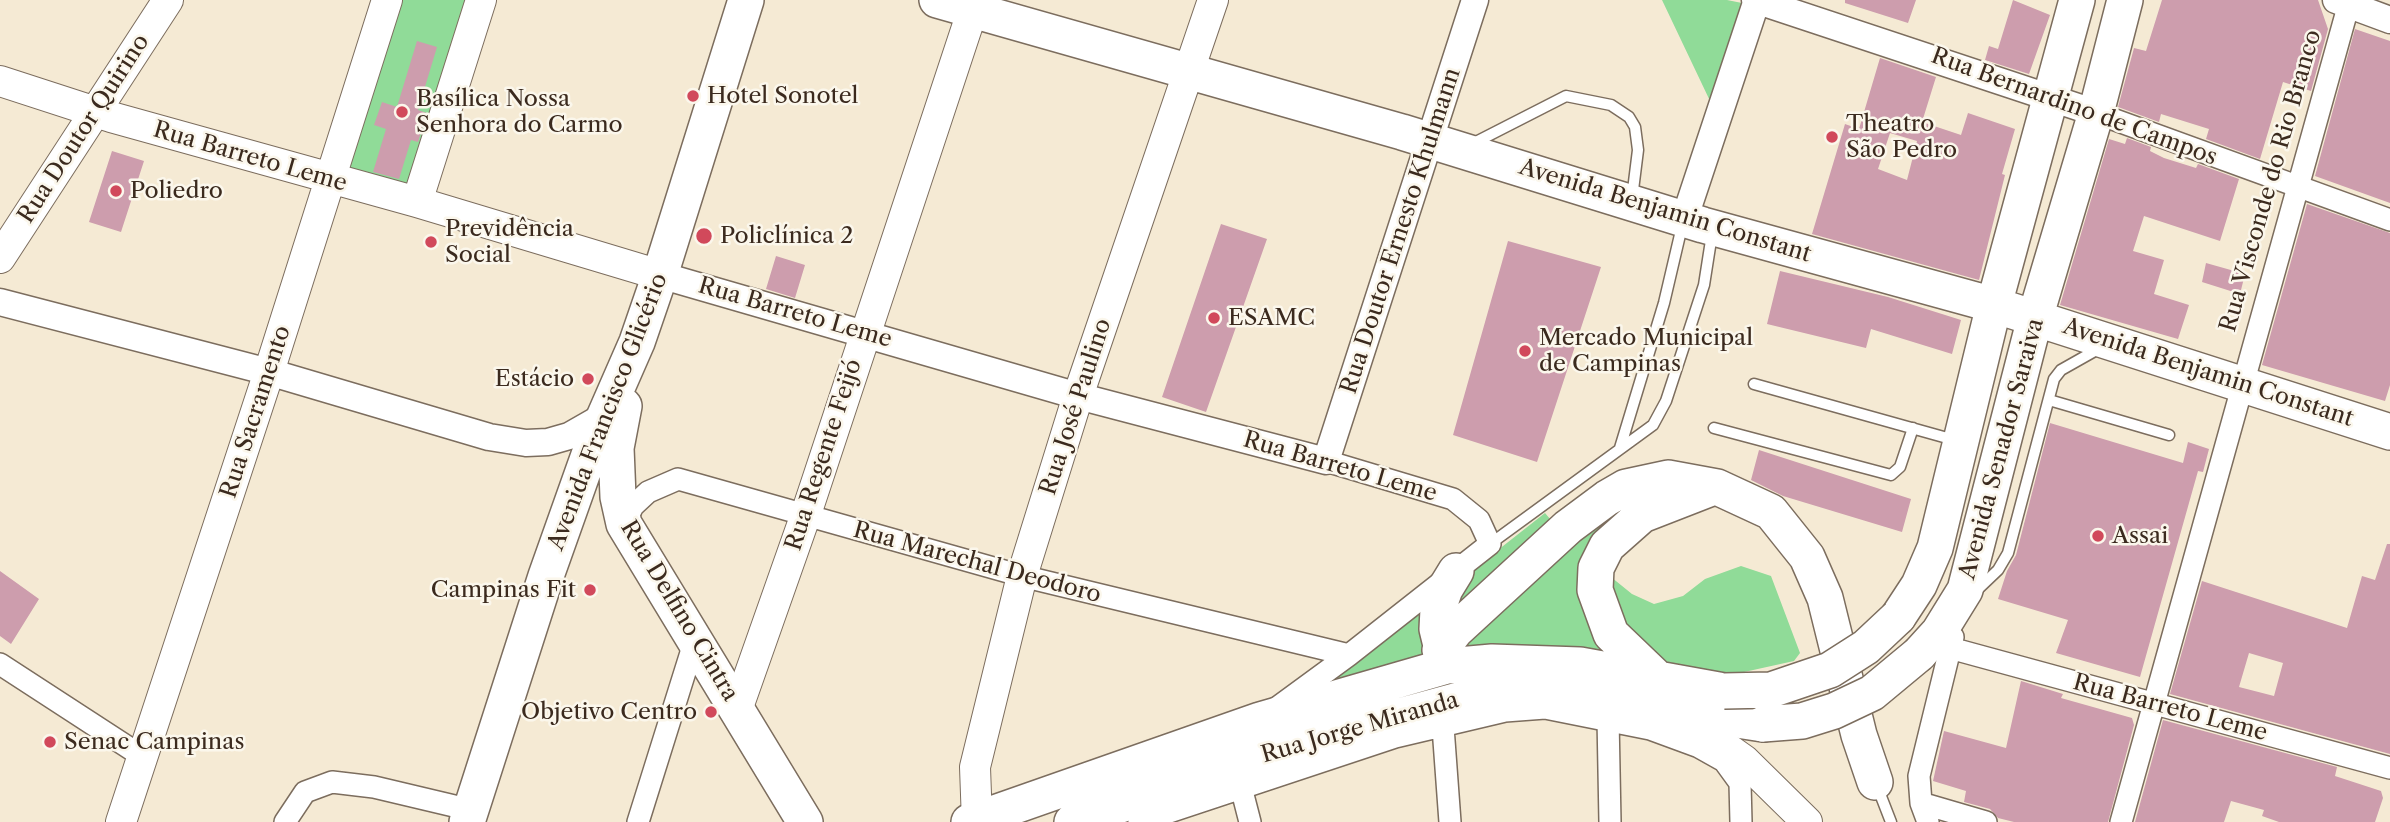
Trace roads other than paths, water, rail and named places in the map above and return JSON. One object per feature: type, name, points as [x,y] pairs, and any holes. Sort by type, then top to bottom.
[{"type":"main road","name":"Rua Doutor Quirino","points":[[0,258],[169,0]]},
{"type":"main road","name":"Rua Sacramento","points":[[121,822],[270,372],[387,0]]},
{"type":"main road","points":[[417,202],[481,0]]},
{"type":"main road","name":"Avenida Francisco Glicério","points":[[469,816],[546,576],[604,416],[637,342],[660,275],[746,0]]},
{"type":"main road","name":"Avenida Benjamin Constant","points":[[937,0],[974,5],[1698,224],[1994,305],[2390,432]]},
{"type":"main road","name":"Rua José Paulino","points":[[974,821],[975,766],[1022,576],[1077,396],[1191,72],[1213,0]]},
{"type":"main road","name":"Avenida Senador Saraiva","points":[[1724,691],[1771,690],[1830,670],[1866,647],[1898,617],[1919,585],[1935,548],[1994,305],[2077,0]]},
{"type":"main road","name":"Avenida Senador Saraiva","points":[[1658,694],[1763,724],[1802,721],[1834,711],[1872,693],[1935,651],[1939,632],[1963,597],[2035,318],[2096,113],[2125,0]]},
{"type":"main road","name":"Rua Regente Feijó","points":[[737,710],[805,517],[974,5]]},
{"type":"main road","name":"Rua Barreto Leme","points":[[0,81],[96,113],[329,180],[417,202],[660,275]]},
{"type":"main road","name":"Rua Delfino Cintra","points":[[637,342],[616,448],[618,497],[624,524],[805,822]]},
{"type":"main road","points":[[1443,658],[1456,630],[1568,527],[1616,493],[1646,481],[1668,478],[1717,486],[1771,512],[1807,557],[1825,598],[1859,735],[1875,782]]},
{"type":"main road","points":[[1717,486],[1642,515],[1607,546],[1596,568],[1595,590],[1611,634],[1658,694],[1744,760],[1807,822]]},
{"type":"main road","points":[[1456,571],[1438,608],[1437,629],[1443,658],[1456,678],[1481,694]]},
{"type":"main road","name":"Rua Jorge Miranda","points":[[974,821],[1443,658],[1580,665],[1658,694]]},
{"type":"main road","name":"Rua Jorge Miranda","points":[[1072,822],[1286,747],[1481,694],[1658,694],[1724,691]]},
{"type":"street","name":"Rua Doutor Ernesto Khulmann","points":[[1326,461],[1445,146],[1475,0]]},
{"type":"street","name":"Rua Bernardino de Campos","points":[[1756,0],[2096,113],[2297,189],[2390,220]]},
{"type":"street","points":[[1698,224],[1756,0]]},
{"type":"street","points":[[2345,1],[2390,20]]},
{"type":"street","name":"Rua Visconde do Rio Branco","points":[[2120,822],[2297,189],[2345,1]]},
{"type":"street","name":"Rua Barreto Leme","points":[[660,275],[1077,396],[1326,461],[1453,499],[1479,520],[1490,544]]},
{"type":"street","points":[[0,302],[270,372],[489,437],[526,443],[548,442],[569,436],[604,416]]},
{"type":"street","name":"Rua Marechal Deodoro","points":[[624,524],[633,506],[648,492],[678,480],[1022,576],[1349,655]]},
{"type":"street","name":"Rua Jorge Miranda","points":[[1260,720],[1349,655],[1490,544]]},
{"type":"street","points":[[638,822],[695,640]]},
{"type":"street","name":"Rua Barreto Leme","points":[[1935,651],[2154,703],[2390,768]]},
{"type":"street","points":[[1935,651],[1919,776],[1925,813],[1986,822]]},
{"type":"street","points":[[0,664],[143,757]]},
{"type":"street","name":"Rua Jorge Miranda","points":[[1139,822],[1395,737],[1505,711],[1545,708],[1608,718],[1650,729],[1699,747],[1724,761],[1740,783],[1741,822]]},
{"type":"street","points":[[1608,718],[1609,822]]},
{"type":"street","points":[[1443,727],[1450,822]]},
{"type":"street","points":[[285,822],[305,792],[332,782],[373,787],[469,816]]},
{"type":"street","points":[[1241,788],[1250,822]]},
{"type":"lane","points":[[1445,146],[1566,96],[1611,105],[1629,117],[1634,127],[1638,150],[1632,203]]},
{"type":"lane","points":[[1620,449],[1664,303],[1698,224]]},
{"type":"lane","points":[[1490,544],[1653,425],[1666,401],[1704,285],[1698,224]]},
{"type":"lane","points":[[1963,597],[1998,570],[2008,553],[2054,379],[2061,370],[2111,341]]},
{"type":"lane","points":[[1754,383],[1961,441]]},
{"type":"lane","points":[[2049,400],[2169,435]]},
{"type":"lane","points":[[1714,428],[1891,475],[1900,467],[1913,428]]},
{"type":"lane","points":[[1875,782],[1891,822]]},
{"type":"place","name":"Hotel Sonotel","points":[[693,96]]},
{"type":"place","name":"Basílica Nossa Senhora do Carmo","points":[[402,112]]},
{"type":"place","name":"Theatro São Pedro","points":[[1832,137]]},
{"type":"place","name":"Poliedro","points":[[116,191]]},
{"type":"place","name":"Policlínica 2","points":[[704,236]]},
{"type":"place","name":"Previdência Social","points":[[431,242]]},
{"type":"place","name":"ESAMC","points":[[1214,318]]},
{"type":"place","name":"Mercado Municipal de Campinas","points":[[1525,351]]},
{"type":"place","name":"Estácio","points":[[588,379]]},
{"type":"place","name":"Assai","points":[[2098,536]]},
{"type":"place","name":"Campinas Fit","points":[[590,590]]},
{"type":"place","name":"Objetivo Centro","points":[[711,712]]},
{"type":"place","name":"Senac Campinas","points":[[50,742]]}]
